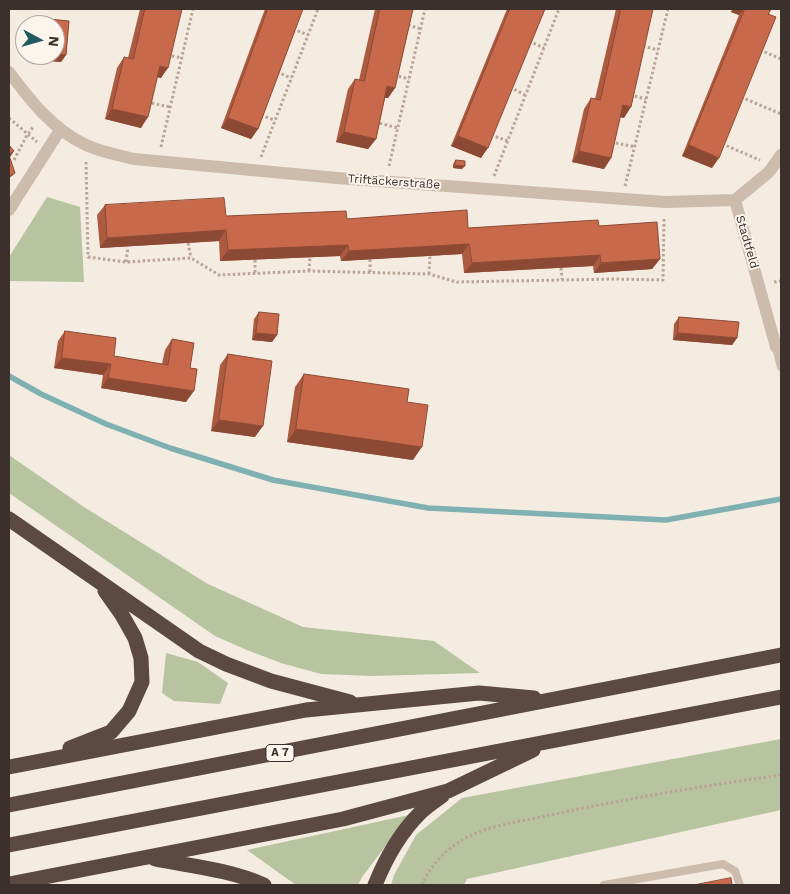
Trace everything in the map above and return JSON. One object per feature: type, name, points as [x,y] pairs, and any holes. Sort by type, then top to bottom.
[{"type":"highway","points":[[12,523],[199,651],[226,664],[271,681],[359,704]]},
{"type":"highway","points":[[38,761],[111,732],[129,711],[142,682],[141,658],[135,638],[122,615],[96,580]]},
{"type":"highway","name":"A 7","points":[[9,805],[781,655]]},
{"type":"highway","points":[[9,767],[306,710],[480,693],[550,700]]},
{"type":"highway","points":[[9,845],[781,696]]},
{"type":"highway","points":[[9,884],[343,819],[448,791],[550,741]]},
{"type":"highway","points":[[375,885],[390,854],[407,828],[421,812],[448,791]]},
{"type":"highway","points":[[146,857],[216,871],[264,885]]},
{"type":"street","name":"Triftäckerstraße","points":[[9,72],[33,104],[60,130],[86,145],[125,157],[157,162],[622,199],[665,202],[735,200]]},
{"type":"street","points":[[9,210],[60,130]]},
{"type":"street","name":"Stadtfeld","points":[[779,346],[735,200],[769,172],[781,155]]},
{"type":"lane","points":[[779,346],[781,367]]},
{"type":"lane","points":[[604,885],[720,864],[728,866],[735,871],[740,885]]},
{"type":"path","points":[[157,162],[193,10],[187,9]]},
{"type":"path","points":[[257,170],[274,120],[318,9]]},
{"type":"path","points":[[385,181],[425,9]]},
{"type":"path","points":[[489,189],[559,9]]},
{"type":"path","points":[[622,199],[668,9]]},
{"type":"path","points":[[405,24],[421,29]]},
{"type":"path","points":[[293,29],[308,35]]},
{"type":"path","points":[[529,40],[544,48]]},
{"type":"path","points":[[640,45],[658,50]]},
{"type":"path","points":[[760,50],[781,59]]},
{"type":"path","points":[[166,55],[182,58]]},
{"type":"path","points":[[277,72],[291,78]]},
{"type":"path","points":[[393,75],[409,79]]},
{"type":"path","points":[[510,87],[525,95]]},
{"type":"path","points":[[629,94],[646,100]]},
{"type":"path","points":[[741,96],[781,114]]},
{"type":"path","points":[[147,102],[170,107]]},
{"type":"path","points":[[14,160],[28,134],[43,114]]},
{"type":"path","points":[[260,115],[274,120]]},
{"type":"path","points":[[9,118],[47,150]]},
{"type":"path","points":[[374,122],[398,128]]},
{"type":"path","points":[[490,134],[508,141]]},
{"type":"path","points":[[610,142],[635,147]]},
{"type":"path","points":[[722,144],[759,159],[769,172]]},
{"type":"path","points":[[86,145],[88,257],[126,262],[191,258],[218,275],[309,271],[429,274],[458,282],[663,280],[665,202]]},
{"type":"path","points":[[188,243],[191,258]]},
{"type":"path","points":[[126,262],[128,246]]},
{"type":"path","points":[[429,274],[430,256]]},
{"type":"path","points":[[309,271],[310,257]]},
{"type":"path","points":[[370,259],[370,272]]},
{"type":"path","points":[[255,260],[256,273]]},
{"type":"path","points":[[561,268],[562,280]]},
{"type":"path","points":[[615,279],[616,272]]},
{"type":"path","points":[[422,885],[436,862],[444,854],[458,843],[485,831],[550,815],[628,800],[781,775]]},
{"type":"green space","points":[[47,197],[80,207],[84,282],[9,281],[9,257]]},
{"type":"green space","points":[[9,455],[84,507],[208,584],[303,627],[434,641],[480,673],[372,676],[321,674],[281,663],[215,636],[9,493]]},
{"type":"green space","points":[[166,653],[198,662],[228,683],[220,704],[174,701],[162,693]]},
{"type":"green space","points":[[781,739],[781,810],[467,879],[464,885],[391,885],[394,875],[416,835],[462,798]]},
{"type":"green space","points":[[409,815],[358,885],[296,885],[247,850]]},
{"type":"building","points":[[145,9],[182,9],[168,68],[160,66],[148,117],[112,109],[124,57],[133,59]]},
{"type":"building","points":[[268,9],[303,9],[258,129],[228,118]]},
{"type":"building","points":[[380,9],[413,9],[395,88],[387,86],[376,139],[344,132],[355,79],[364,81]]},
{"type":"building","points":[[510,9],[545,9],[488,148],[458,136]]},
{"type":"building","points":[[621,9],[653,9],[631,107],[623,105],[611,158],[579,151],[591,98],[600,100]]},
{"type":"building","points":[[745,9],[771,9],[768,14],[776,17],[719,158],[689,145]]},
{"type":"building","points":[[65,21],[69,21],[65,55]]},
{"type":"building","points":[[9,145],[14,151],[9,154]]},
{"type":"building","points":[[9,158],[15,173],[9,176]]},
{"type":"building","points":[[456,160],[465,161],[465,166],[455,165]]},
{"type":"building","points":[[224,198],[226,216],[346,211],[347,219],[467,210],[468,228],[598,220],[599,226],[657,222],[660,259],[601,263],[600,255],[472,263],[469,244],[349,251],[348,245],[228,250],[226,230],[107,238],[105,205]]},
{"type":"building","points":[[259,312],[279,314],[277,335],[256,333]]},
{"type":"building","points":[[679,317],[739,322],[737,338],[678,333]]},
{"type":"building","points":[[65,331],[116,338],[114,356],[168,365],[172,339],[194,343],[190,368],[197,369],[194,391],[108,378],[111,364],[62,358]]},
{"type":"building","points":[[228,354],[272,361],[263,426],[219,420]]},
{"type":"building","points":[[304,374],[409,389],[407,402],[428,405],[422,447],[296,429]]},
{"type":"building","points":[[731,878],[732,885],[694,885]]},
{"type":"waterway","points":[[9,376],[41,394],[106,424],[170,448],[273,480],[428,508],[666,520],[781,499]]}]
